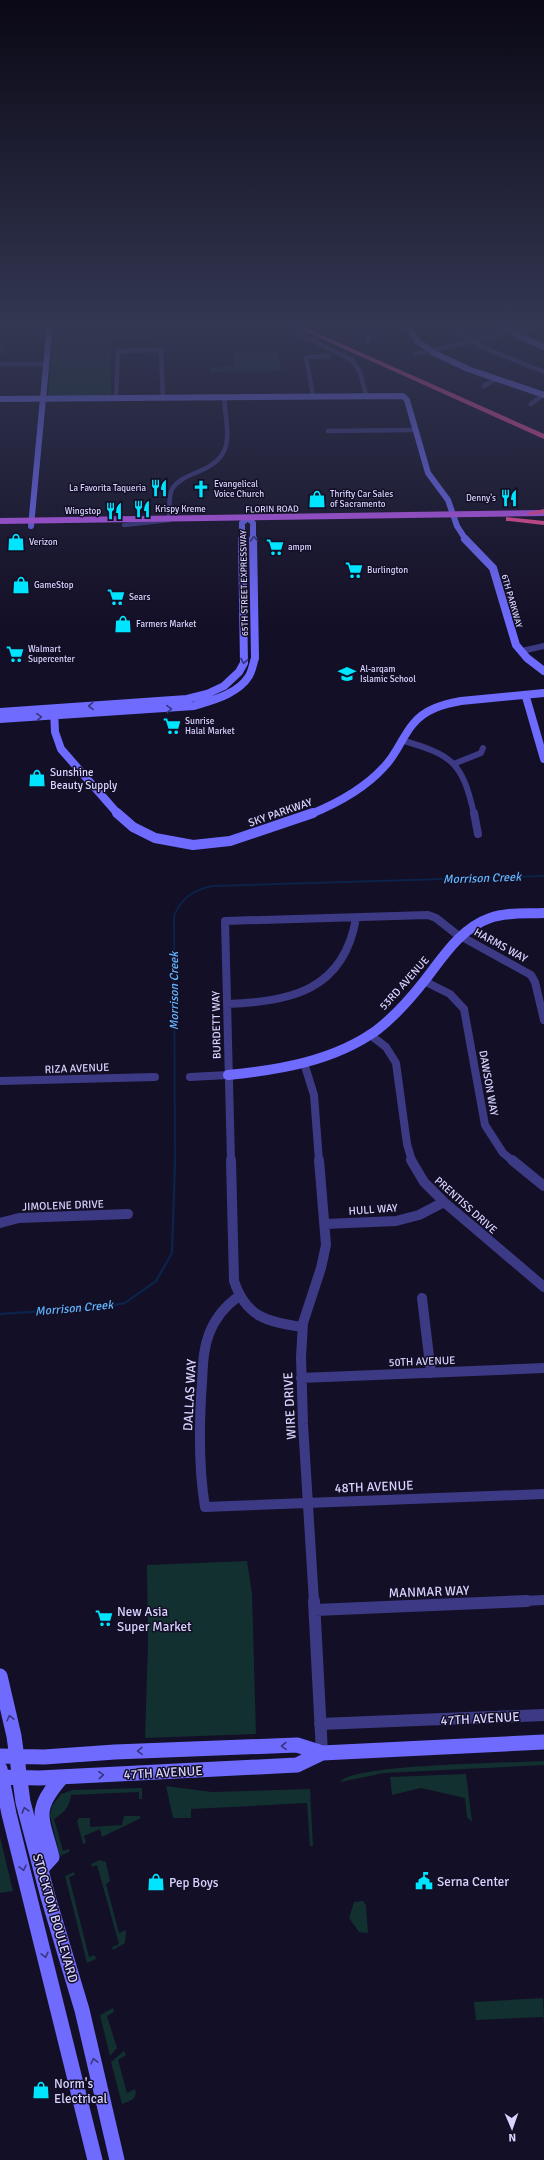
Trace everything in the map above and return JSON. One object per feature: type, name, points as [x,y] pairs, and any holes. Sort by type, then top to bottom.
[{"type":"highway","points":[[508,425],[544,442]]},
{"type":"highway","points":[[517,425],[544,437]]},
{"type":"highway","points":[[533,425],[542,429]]},
{"type":"highway","points":[[530,513],[544,512]]},
{"type":"highway","points":[[509,519],[544,523]]},
{"type":"main road","name":"FLORIN ROAD","points":[[0,526],[31,523],[169,519],[251,521],[454,517],[530,513]]},
{"type":"main road","name":"FLORIN ROAD","points":[[454,517],[509,519],[544,518]]},
{"type":"main road","name":"FLORIN ROAD","points":[[0,521],[124,525],[242,523],[251,521]]},
{"type":"street","points":[[31,523],[41,425]]},
{"type":"street","points":[[124,525],[129,523],[164,522],[169,519],[170,495],[174,486],[184,478],[215,464],[224,453],[225,425]]},
{"type":"street","name":"6TH PARKWAY","points":[[413,425],[428,473],[448,500],[454,517],[467,543],[493,568],[512,634],[527,658],[544,671]]},
{"type":"street","points":[[328,431],[414,430]]},
{"type":"street","name":"65TH STREET EXPRESSWAY","points":[[0,712],[181,708],[217,699],[240,686],[253,669],[255,655],[254,574],[251,521]]},
{"type":"street","name":"65TH STREET EXPRESSWAY","points":[[0,719],[53,712],[177,701],[213,692],[234,679],[244,663],[242,523]]},
{"type":"street","points":[[243,556],[248,561],[251,572],[254,574]]},
{"type":"street","points":[[243,571],[249,576],[250,586],[254,591]]},
{"type":"street","points":[[244,612],[255,616]]},
{"type":"street","points":[[244,612],[255,626]]},
{"type":"street","points":[[522,651],[544,646]]},
{"type":"street","name":"SKY PARKWAY","points":[[53,712],[53,732],[61,748],[120,816],[144,833],[183,844],[210,844],[235,840],[328,806],[356,791],[380,772],[394,756],[401,740],[410,726],[418,718],[436,708],[472,699],[526,697],[544,693]]},
{"type":"street","points":[[526,697],[544,759]]},
{"type":"street","points":[[401,740],[434,750],[456,763],[464,776],[478,834]]},
{"type":"street","points":[[456,763],[481,753],[484,748]]},
{"type":"street","name":"53RD AVENUE","points":[[228,1075],[268,1071],[304,1063],[331,1054],[369,1034],[404,1005],[461,936],[489,918],[511,914],[544,913]]},
{"type":"street","name":"BURDETT WAY","points":[[302,1327],[265,1320],[250,1310],[239,1296],[234,1281],[225,921],[428,916],[436,918],[461,936]]},
{"type":"street","points":[[227,1004],[265,1003],[293,998],[311,990],[336,967],[346,955],[354,935],[356,918]]},
{"type":"street","name":"HARMS WAY","points":[[461,936],[531,975],[535,982],[544,1020]]},
{"type":"street","name":"DAWSON WAY","points":[[424,981],[454,995],[462,1004],[466,1016],[485,1125],[503,1153],[544,1186]]},
{"type":"street","name":"PRENTISS DRIVE","points":[[369,1034],[386,1047],[396,1063],[407,1144],[411,1160],[424,1182],[444,1202],[544,1287]]},
{"type":"street","name":"WIRE DRIVE","points":[[304,1063],[314,1095],[326,1245],[324,1260],[308,1302],[302,1327],[301,1378],[322,1753]]},
{"type":"street","points":[[190,1077],[228,1075]]},
{"type":"street","name":"RIZA AVENUE","points":[[0,1081],[155,1077]]},
{"type":"street","name":"HULL WAY","points":[[325,1224],[396,1221],[419,1215],[444,1202]]},
{"type":"street","name":"JIMOLENE DRIVE","points":[[0,1222],[19,1218],[128,1214]]},
{"type":"street","name":"DALLAS WAY","points":[[205,1507],[200,1481],[200,1404],[204,1350],[218,1315],[229,1302],[239,1296]]},
{"type":"street","points":[[422,1298],[431,1373]]},
{"type":"street","name":"50TH AVENUE","points":[[301,1378],[544,1368]]},
{"type":"street","name":"48TH AVENUE","points":[[205,1507],[544,1494]]},
{"type":"street","name":"MANMAR WAY","points":[[315,1610],[544,1600]]},
{"type":"street","name":"STOCKTON BOULEVARD","points":[[0,1676],[14,1736],[23,1802],[48,1897],[82,2010],[118,2160]]},
{"type":"street","name":"47TH AVENUE","points":[[320,1724],[544,1715]]},
{"type":"street","name":"47TH AVENUE","points":[[0,1756],[44,1757],[115,1752],[297,1745],[322,1753],[544,1742]]},
{"type":"street","name":"47TH AVENUE","points":[[0,1775],[20,1778],[62,1777],[297,1765],[322,1753]]},
{"type":"street","name":"STOCKTON BOULEVARD","points":[[0,1775],[95,2160]]},
{"type":"street","points":[[41,1869],[52,1857],[42,1813],[42,1805],[46,1796],[62,1777]]},
{"type":"green space","points":[[247,1561],[252,1594],[256,1734],[145,1738],[148,1644],[147,1565]]},
{"type":"green space","points":[[544,1761],[544,1765],[384,1773],[340,1782],[351,1776],[372,1771],[435,1766]]},
{"type":"green space","points":[[466,1774],[472,1822],[467,1817],[465,1798],[421,1788],[392,1795],[390,1777]]},
{"type":"green space","points":[[166,1786],[212,1792],[310,1789],[313,1846],[310,1846],[307,1803],[191,1809],[191,1818],[173,1818]]},
{"type":"green space","points":[[142,1788],[142,1799],[139,1799],[139,1792],[71,1795],[66,1809],[54,1819],[63,1851],[69,1849],[69,1852],[60,1856],[50,1815],[52,1806],[61,1794],[73,1790]]},
{"type":"green space","points":[[124,1816],[139,1816],[141,1818],[102,1837],[100,1829],[84,1836],[86,1843],[83,1844],[77,1821],[79,1818],[90,1818],[90,1827],[122,1825]]},
{"type":"green space","points":[[0,1837],[13,1891],[0,1893]]},
{"type":"green space","points":[[100,1860],[106,1862],[110,1881],[106,1884],[119,1933],[126,1930],[125,1943],[113,1950],[112,1947],[119,1944],[97,1865],[92,1867],[91,1864]]},
{"type":"green space","points":[[74,1872],[75,1875],[69,1877],[89,1957],[95,1955],[96,1959],[87,1963],[65,1876]]},
{"type":"green space","points":[[363,1901],[366,1905],[368,1933],[359,1932],[349,1918],[354,1902]]},
{"type":"green space","points":[[543,1998],[544,2022],[543,2017],[476,2020],[474,2002]]},
{"type":"green space","points":[[113,2008],[114,2012],[107,2016],[117,2048],[110,2056],[100,2015]]},
{"type":"green space","points":[[124,2051],[126,2055],[118,2060],[127,2093],[135,2089],[136,2093],[133,2099],[122,2104],[111,2062]]},
{"type":"waterway","name":"Morrison Creek","points":[[175,1160],[174,916],[180,904],[189,896],[199,890],[212,886],[544,876]]},
{"type":"waterway","name":"Morrison Creek","points":[[0,1314],[102,1307],[125,1303],[156,1281],[172,1253],[175,1160]]},
{"type":"place","name":"La Favorita Taqueria","points":[[159,488]]},
{"type":"place","name":"Evangelical Voice Church","points":[[201,489]]},
{"type":"place","name":"Denny's","points":[[509,498]]},
{"type":"place","name":"Thrifty Car Sales of Sacramento","points":[[317,499]]},
{"type":"place","name":"Krispy Kreme","points":[[142,509]]},
{"type":"place","name":"Wingstop","points":[[114,511]]},
{"type":"place","name":"Verizon","points":[[16,542]]},
{"type":"place","name":"ampm","points":[[275,547]]},
{"type":"place","name":"Burlington","points":[[354,570]]},
{"type":"place","name":"GameStop","points":[[21,585]]},
{"type":"place","name":"Sears","points":[[116,597]]},
{"type":"place","name":"Farmers Market","points":[[123,624]]},
{"type":"place","name":"Walmart Supercenter","points":[[15,654]]},
{"type":"place","name":"Al-arqam Islamic School","points":[[347,674]]},
{"type":"place","name":"Sunrise Halal Market","points":[[172,726]]},
{"type":"place","name":"Sunshine Beauty Supply","points":[[37,778]]},
{"type":"place","name":"New Asia Super Market","points":[[104,1618]]},
{"type":"place","name":"Serna Center","points":[[424,1881]]},
{"type":"place","name":"Pep Boys","points":[[156,1882]]},
{"type":"place","name":"Norm's Electrical","points":[[41,2090]]}]
